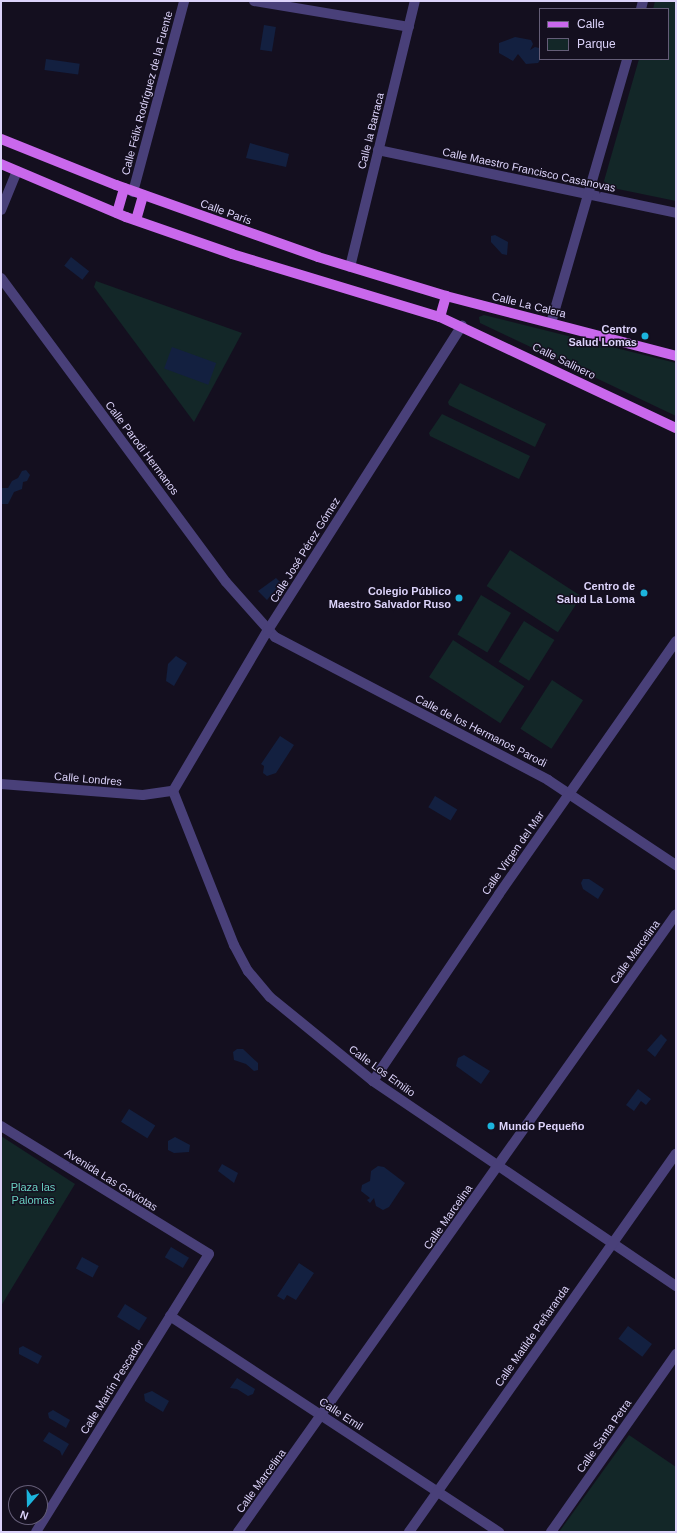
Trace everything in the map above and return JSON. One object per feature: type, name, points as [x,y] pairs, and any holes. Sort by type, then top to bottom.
[{"type":"main road","name":"Calle París","points":[[1,139],[133,192],[350,267],[446,296]]},
{"type":"main road","points":[[1,164],[136,220],[304,278],[440,317],[446,296]]},
{"type":"main road","name":"Calle Félix Rodríguez de la Fuente","points":[[117,212],[133,192]]},
{"type":"main road","name":"Calle Félix Rodríguez de la Fuente","points":[[133,192],[136,220]]},
{"type":"main road","name":"Calle La Calera","points":[[446,296],[676,356]]},
{"type":"main road","name":"Calle Salinero","points":[[440,317],[462,326],[676,428]]},
{"type":"street","name":"Calle Félix Rodríguez de la Fuente","points":[[133,192],[184,1]]},
{"type":"street","points":[[254,1],[409,27]]},
{"type":"street","name":"Calle la Barraca","points":[[350,267],[416,1]]},
{"type":"street","points":[[551,323],[627,60]]},
{"type":"street","name":"Calle Maestro Francisco Casanovas","points":[[378,150],[676,214]]},
{"type":"street","points":[[1,210],[17,171]]},
{"type":"street","name":"Calle Parodi Hermanos","points":[[1,278],[226,582],[268,630]]},
{"type":"street","name":"Calle José Pérez Gómez","points":[[173,791],[268,630],[462,326]]},
{"type":"street","name":"Calle de los Hermanos Parodi","points":[[268,630],[286,645],[570,792],[676,865]]},
{"type":"street","name":"Calle Virgen del Mar","points":[[373,1081],[570,792],[676,641]]},
{"type":"street","name":"Calle Londres","points":[[1,784],[143,795],[173,791]]},
{"type":"street","name":"Calle Los Emilio","points":[[173,791],[234,945],[248,971],[270,997],[373,1081],[676,1286]]},
{"type":"street","name":"Calle Marcelina","points":[[238,1532],[323,1416],[676,914]]},
{"type":"street","name":"Avenida Las Gaviotas","points":[[1,1126],[209,1254]]},
{"type":"street","name":"Calle Matilde Peñaranda","points":[[408,1532],[676,1154]]},
{"type":"street","name":"Calle Martín Pescador","points":[[36,1532],[209,1254]]},
{"type":"street","name":"Calle Emil","points":[[170,1316],[499,1532]]},
{"type":"street","name":"Calle Santa Petra","points":[[551,1532],[676,1354]]},
{"type":"green space","points":[[655,1],[676,1],[676,201],[608,187],[604,181],[639,60],[669,60],[669,8],[653,8]]},
{"type":"green space","points":[[96,281],[242,333],[194,422],[94,287]]},
{"type":"green space","points":[[484,315],[676,363],[676,416],[480,323],[479,317]]},
{"type":"green space","points":[[460,383],[546,424],[535,447],[449,405],[448,402]]},
{"type":"green space","points":[[442,414],[530,456],[519,479],[430,436],[429,433]]},
{"type":"green space","points":[[510,550],[581,596],[558,632],[487,586]]},
{"type":"green space","points":[[481,595],[511,613],[487,652],[457,634]]},
{"type":"green space","points":[[524,621],[555,640],[529,681],[499,662]]},
{"type":"green space","points":[[453,640],[524,686],[500,723],[429,677]]},
{"type":"green space","points":[[552,680],[583,700],[551,749],[520,729]]},
{"type":"green space","name":"Plaza las Palomas","points":[[1,1136],[75,1184],[1,1306]]},
{"type":"green space","points":[[629,1435],[676,1467],[676,1532],[559,1532]]},
{"type":"water","points":[[264,25],[276,27],[272,52],[260,50]]},
{"type":"water","points":[[515,37],[531,40],[533,44],[530,50],[535,47],[539,48],[539,60],[540,60],[538,63],[526,64],[518,54],[513,61],[499,53],[499,43]]},
{"type":"water","points":[[46,59],[80,64],[78,75],[44,70]]},
{"type":"water","points":[[250,143],[289,154],[286,167],[246,158]]},
{"type":"water","points":[[495,235],[508,242],[507,255],[502,254],[491,242],[491,236]]},
{"type":"water","points":[[71,257],[89,271],[82,280],[64,266]]},
{"type":"water","points":[[172,347],[216,363],[208,385],[164,369]]},
{"type":"water","points":[[26,470],[30,475],[27,481],[23,482],[22,489],[14,492],[8,504],[1,504],[1,488],[8,488],[12,481],[18,478],[22,471]]},
{"type":"water","points":[[276,578],[281,583],[267,600],[258,591]]},
{"type":"water","points":[[176,656],[187,663],[174,686],[166,681],[168,664]]},
{"type":"water","points":[[280,736],[294,745],[276,773],[267,776],[263,773],[264,766],[261,764]]},
{"type":"water","points":[[435,796],[457,809],[451,821],[428,807]]},
{"type":"water","points":[[583,879],[589,879],[604,889],[598,899],[583,889],[581,883]]},
{"type":"water","points":[[661,1034],[667,1040],[655,1057],[647,1050]]},
{"type":"water","points":[[237,1049],[243,1049],[258,1063],[258,1070],[254,1071],[246,1064],[234,1060],[233,1052]]},
{"type":"water","points":[[464,1055],[490,1071],[481,1084],[456,1066],[458,1058]]},
{"type":"water","points":[[638,1089],[651,1099],[646,1105],[641,1101],[634,1111],[626,1105]]},
{"type":"water","points":[[129,1109],[155,1125],[147,1138],[121,1122]]},
{"type":"water","points":[[175,1137],[190,1145],[189,1152],[174,1153],[168,1150],[168,1141]]},
{"type":"water","points":[[222,1164],[238,1173],[234,1183],[218,1171]]},
{"type":"water","points":[[378,1166],[384,1167],[405,1183],[389,1207],[383,1210],[376,1206],[374,1198],[370,1203],[367,1200],[370,1198],[361,1191],[362,1185],[370,1181],[371,1171]]},
{"type":"water","points":[[171,1247],[189,1258],[183,1268],[165,1257]]},
{"type":"water","points":[[82,1257],[99,1266],[93,1277],[76,1268]]},
{"type":"water","points":[[299,1263],[314,1273],[296,1300],[287,1295],[284,1300],[277,1296]]},
{"type":"water","points":[[125,1304],[147,1318],[139,1330],[117,1317]]},
{"type":"water","points":[[628,1326],[652,1344],[642,1357],[618,1339]]},
{"type":"water","points":[[23,1346],[42,1356],[38,1364],[19,1354],[19,1348]]},
{"type":"water","points":[[237,1378],[255,1389],[253,1394],[248,1396],[237,1389],[230,1388]]},
{"type":"water","points":[[152,1391],[169,1401],[163,1412],[145,1401],[144,1394]]},
{"type":"water","points":[[53,1410],[70,1420],[66,1428],[49,1418],[48,1413]]},
{"type":"water","points":[[49,1432],[69,1444],[62,1456],[60,1451],[43,1441]]},
{"type":"place","name":"Centro Salud Lomas","points":[[645,336]]},
{"type":"place","name":"Centro de Salud La Loma","points":[[644,593]]},
{"type":"place","name":"Colegio Público Maestro Salvador Ruso","points":[[459,598]]},
{"type":"place","name":"Mundo Pequeño","points":[[491,1126]]}]
